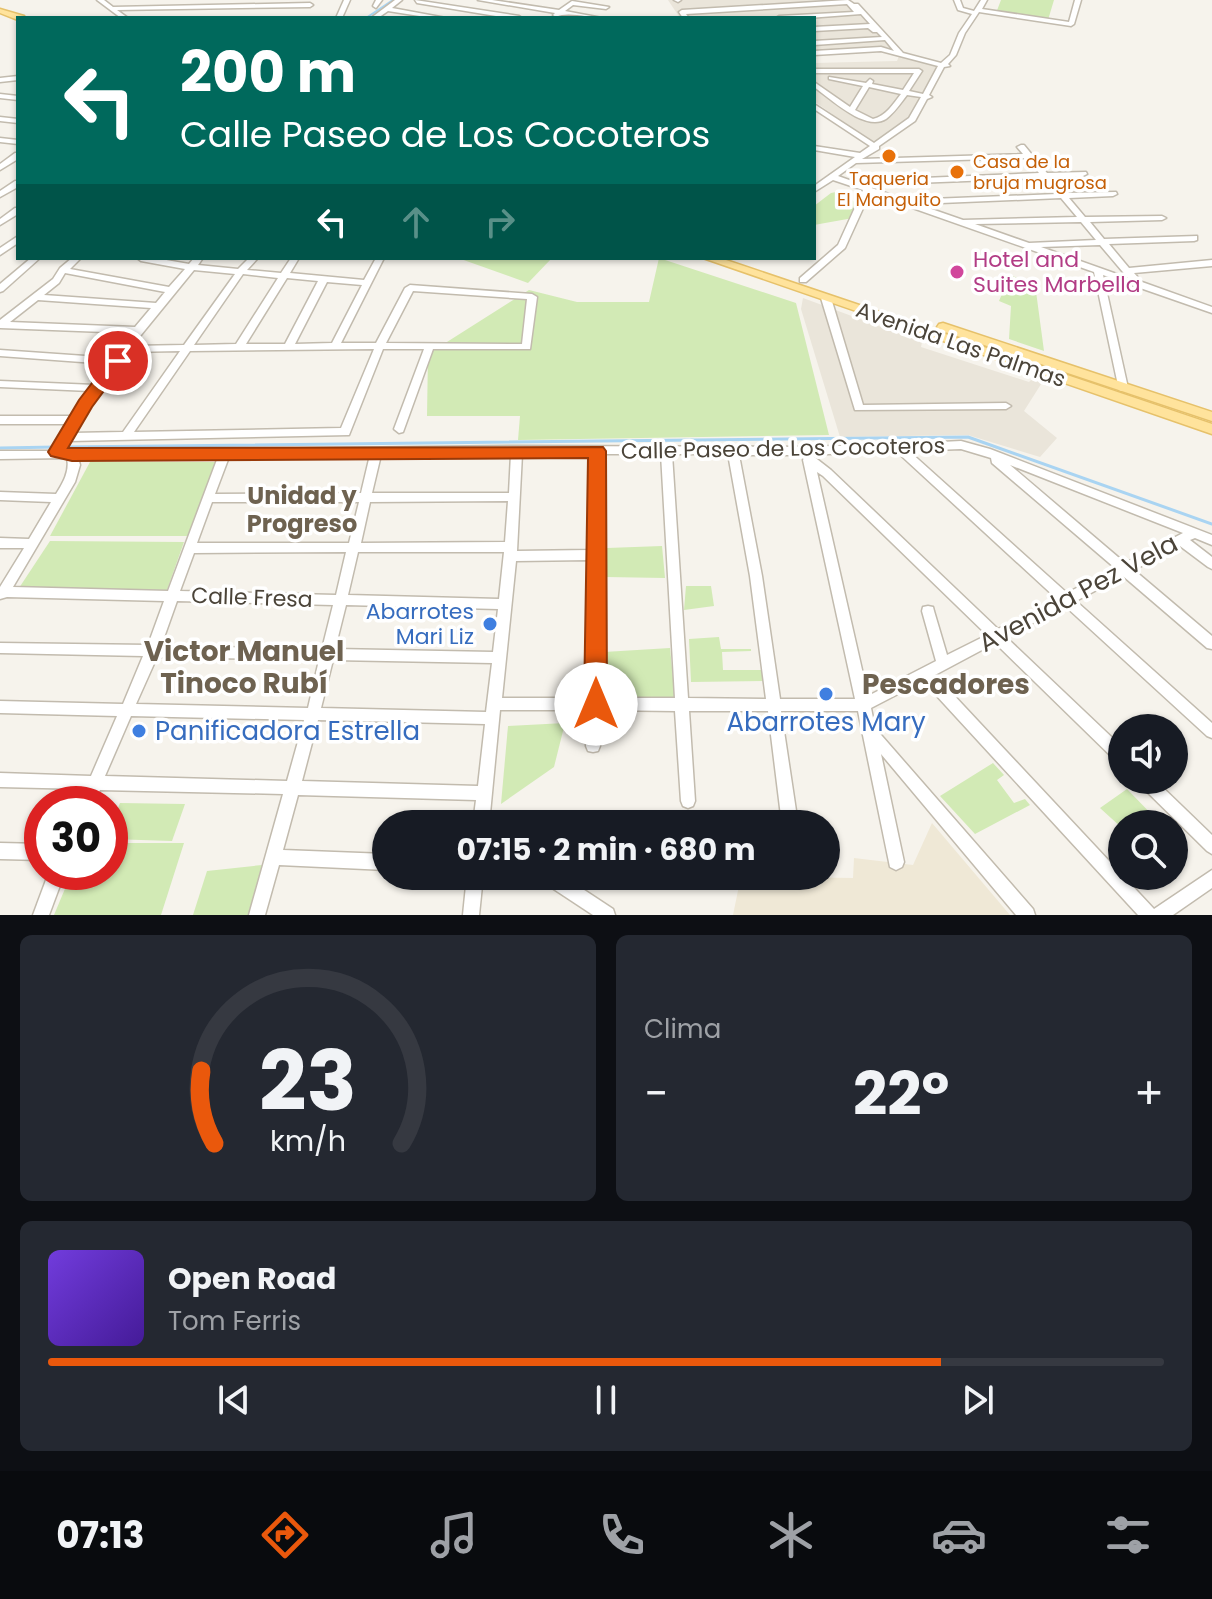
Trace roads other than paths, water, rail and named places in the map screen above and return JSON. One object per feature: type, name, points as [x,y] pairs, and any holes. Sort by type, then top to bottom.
[{"type":"main road","name":"Avenida Las Palmas","points":[[715,260],[1212,429]]},
{"type":"main road","name":"Avenida Las Palmas","points":[[741,260],[1212,417]]},
{"type":"street","points":[[100,0],[123,16]]},
{"type":"street","points":[[377,16],[399,0]]},
{"type":"street","points":[[481,0],[586,16]]},
{"type":"street","points":[[957,0],[960,9],[1071,24],[1078,0]]},
{"type":"street","points":[[861,159],[918,120],[957,50],[961,33],[984,0]]},
{"type":"street","points":[[396,11],[418,1],[506,16]]},
{"type":"street","points":[[809,16],[859,13],[850,1]]},
{"type":"street","points":[[684,15],[764,3],[850,1],[901,55]]},
{"type":"street","points":[[115,8],[312,2]]},
{"type":"street","points":[[482,16],[499,3]]},
{"type":"street","points":[[555,16],[572,3],[606,7]]},
{"type":"street","points":[[386,9],[430,16]]},
{"type":"street","points":[[816,29],[870,26],[882,39],[816,43]]},
{"type":"street","points":[[816,53],[872,49],[946,65]]},
{"type":"street","points":[[816,86],[822,90],[851,111],[866,121],[880,121],[886,119],[917,69],[833,75],[822,90]]},
{"type":"street","points":[[851,111],[878,70]]},
{"type":"street","points":[[816,71],[929,96]]},
{"type":"street","points":[[816,197],[912,119],[929,96]]},
{"type":"street","points":[[816,107],[876,147]]},
{"type":"street","points":[[1021,147],[1139,286]]},
{"type":"street","points":[[816,148],[861,159],[1028,156]]},
{"type":"street","points":[[816,189],[839,180],[1083,174]]},
{"type":"street","points":[[839,180],[1212,310]]},
{"type":"street","points":[[803,280],[842,246],[867,190]]},
{"type":"street","points":[[899,202],[1113,194]]},
{"type":"street","points":[[957,222],[1162,218]]},
{"type":"street","points":[[1023,245],[1194,238]]},
{"type":"street","points":[[0,289],[34,260]]},
{"type":"street","points":[[0,324],[56,281],[75,260]]},
{"type":"street","points":[[152,260],[190,267],[368,283]]},
{"type":"street","points":[[62,444],[96,388],[138,330],[197,260]]},
{"type":"street","points":[[126,436],[241,271],[252,260]]},
{"type":"street","points":[[239,347],[294,260]]},
{"type":"street","points":[[335,346],[379,260]]},
{"type":"street","points":[[1129,271],[1212,263]]},
{"type":"street","points":[[63,270],[170,290]]},
{"type":"street","points":[[1098,271],[1123,388]]},
{"type":"street","points":[[288,347],[324,279]]},
{"type":"street","points":[[62,444],[126,436],[345,432],[380,345],[410,288],[532,297],[527,347],[380,345],[126,349]]},
{"type":"street","points":[[36,297],[158,306]]},
{"type":"street","points":[[826,298],[859,408],[1006,406]]},
{"type":"street","points":[[0,324],[138,330]]},
{"type":"street","points":[[399,429],[430,345]]},
{"type":"street","points":[[0,353],[118,361]]},
{"type":"street","points":[[0,384],[96,388]]},
{"type":"street","points":[[0,420],[75,420]]},
{"type":"street","points":[[1,594],[60,498],[74,465],[72,455],[62,444]]},
{"type":"street","points":[[896,445],[1212,732]]},
{"type":"street","name":"Calle Paseo de Los Cocoteros","points":[[0,455],[517,450],[733,450],[808,455],[896,445],[961,445],[986,452],[1187,536],[1212,540]]},
{"type":"street","points":[[483,810],[500,658],[517,450]]},
{"type":"street","points":[[733,450],[756,576],[788,810]]},
{"type":"street","points":[[257,915],[313,714],[377,451]]},
{"type":"street","points":[[593,746],[596,704],[597,451]]},
{"type":"street","points":[[666,451],[688,801]]},
{"type":"street","points":[[986,452],[1212,644]]},
{"type":"street","points":[[95,786],[152,652],[224,454]]},
{"type":"street","points":[[808,455],[1108,743]]},
{"type":"street","points":[[808,455],[832,573],[871,733],[896,862]]},
{"type":"street","points":[[0,496],[60,498]]},
{"type":"street","points":[[208,498],[513,497]]},
{"type":"street","points":[[1187,536],[1212,564]]},
{"type":"street","name":"Avenida Pez Vela","points":[[0,707],[313,714],[494,711],[596,704],[864,705],[1187,536]]},
{"type":"street","points":[[0,543],[33,544]]},
{"type":"street","points":[[190,548],[354,546],[596,555]]},
{"type":"street","name":"Calle Fresa","points":[[1,594],[173,594],[504,604]]},
{"type":"street","points":[[928,611],[943,663]]},
{"type":"street","points":[[0,648],[500,658]]},
{"type":"street","points":[[925,673],[1149,915]]},
{"type":"street","points":[[871,733],[1027,915]]},
{"type":"street","points":[[0,780],[485,793]]},
{"type":"street","points":[[1159,794],[1212,846]]},
{"type":"street","points":[[0,851],[24,852]]},
{"type":"street","points":[[273,857],[372,861]]},
{"type":"street","points":[[1159,915],[1212,878]]},
{"type":"street","points":[[41,915],[50,890]]},
{"type":"street","points":[[471,915],[474,890]]},
{"type":"street","points":[[570,890],[607,915]]},
{"type":"waterway","points":[[369,16],[393,0]]},
{"type":"waterway","points":[[64,447],[968,437],[1212,524]]},
{"type":"waterway","points":[[0,448],[56,447]]},
{"type":"place","name":"Taqueria El Manguito","points":[[889,156]]},
{"type":"place","name":"Casa de la bruja mugrosa","points":[[957,172]]},
{"type":"place","name":"Hotel and Suites Marbella","points":[[957,272]]},
{"type":"place","name":"Abarrotes Mari Liz","points":[[490,624]]},
{"type":"place","name":"Abarrotes Mary","points":[[826,694]]},
{"type":"place","name":"Panificadora Estrella","points":[[139,731]]},
{"type":"district","name":"Unidad y Progreso","points":[[302,510]]},
{"type":"district","name":"Victor Manuel Tinoco Rubí","points":[[244,667]]},
{"type":"district","name":"Pescadores","points":[[946,684]]}]
